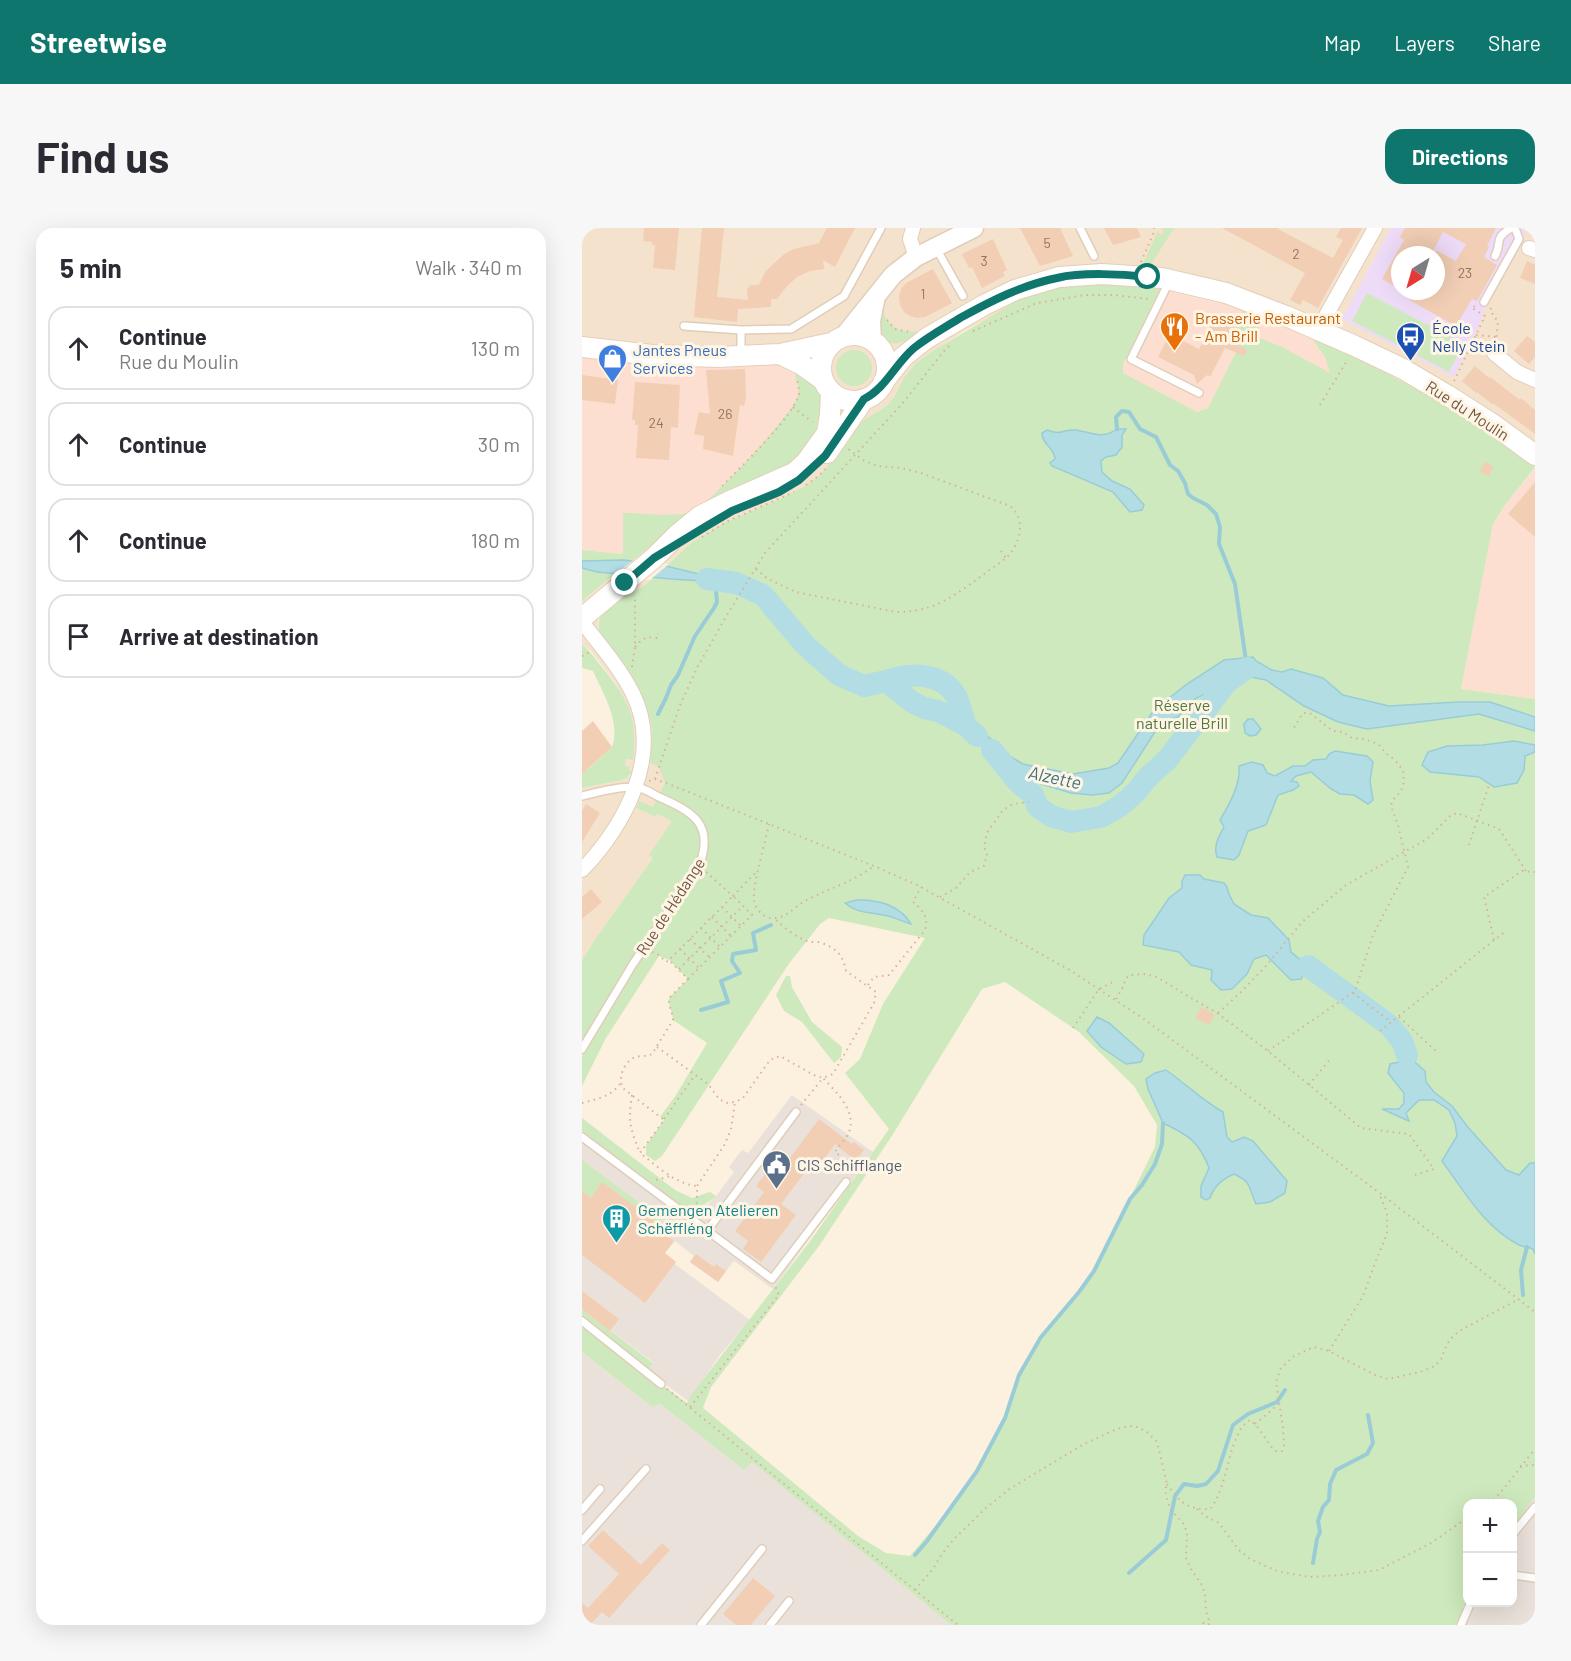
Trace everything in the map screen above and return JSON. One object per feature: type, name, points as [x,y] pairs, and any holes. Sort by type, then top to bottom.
[{"type":"main road","name":"Rue du Moulin","points":[[927,338],[1015,290],[1059,277],[1102,274],[1135,275],[1170,280],[1226,293],[1318,330],[1403,369],[1447,394],[1535,455]]},
{"type":"main road","points":[[582,347],[652,356],[741,356],[780,354],[854,335],[863,336],[876,344],[884,355],[886,364],[884,381]]},
{"type":"main road","points":[[876,344],[899,346],[927,338]]},
{"type":"main road","points":[[780,354],[802,365],[846,400],[864,399],[879,389],[903,357],[927,338]]},
{"type":"main road","points":[[582,620],[630,586],[677,534],[700,516],[775,482],[794,472],[806,462],[827,433],[830,415],[827,385],[820,369],[825,351],[838,340]]},
{"type":"main road","points":[[654,558],[732,511],[779,492],[799,480],[825,456],[864,399]]},
{"type":"street","points":[[838,340],[893,275],[916,257],[974,228]]},
{"type":"street","points":[[1318,330],[1376,228]]},
{"type":"street","points":[[911,229],[910,239],[916,257]]},
{"type":"street","points":[[876,297],[871,321],[876,344]]},
{"type":"street","points":[[1494,353],[1518,372],[1535,380]]},
{"type":"street","points":[[582,620],[634,696],[642,718],[645,741],[635,786],[622,815],[608,838],[582,870]]},
{"type":"lane","points":[[684,326],[741,330],[791,328],[844,296],[881,228]]},
{"type":"lane","points":[[1080,228],[1094,256]]},
{"type":"lane","points":[[1484,302],[1527,247],[1513,228],[1499,238],[1498,251],[1495,256]]},
{"type":"lane","points":[[935,246],[963,296]]},
{"type":"lane","points":[[1170,280],[1131,359],[1199,393]]},
{"type":"lane","points":[[741,330],[741,356]]},
{"type":"lane","points":[[582,796],[635,786]]},
{"type":"lane","name":"Rue de Hédange","points":[[582,1049],[644,948],[699,866],[705,852],[705,838],[700,824],[691,813],[635,786]]},
{"type":"lane","points":[[707,1231],[796,1112]]},
{"type":"lane","points":[[582,1137],[772,1279],[846,1182]]},
{"type":"lane","points":[[582,1321],[661,1384]]},
{"type":"lane","points":[[582,1541],[646,1468]]},
{"type":"lane","points":[[582,1510],[600,1489]]},
{"type":"lane","points":[[1517,1529],[1535,1507]]},
{"type":"lane","points":[[701,1625],[762,1549]]},
{"type":"lane","points":[[1517,1576],[1535,1578]]},
{"type":"lane","points":[[770,1625],[789,1601]]},
{"type":"lane","points":[[1461,1625],[1469,1607]]},
{"type":"path","points":[[1135,275],[1154,228]]},
{"type":"path","points":[[966,334],[1037,303],[1085,295],[1114,295],[1160,301]]},
{"type":"path","points":[[1447,394],[1485,316],[1496,299]]},
{"type":"path","points":[[1490,310],[1498,322],[1494,353]]},
{"type":"path","points":[[1480,313],[1485,316]]},
{"type":"path","points":[[885,317],[895,328],[903,332],[912,333],[922,330],[938,360]]},
{"type":"path","points":[[1476,335],[1496,337]]},
{"type":"path","points":[[959,338],[944,351],[902,404],[775,541],[755,568],[698,666],[680,705],[655,779],[770,823],[921,887],[1099,988],[1377,1191],[1534,1310]]},
{"type":"path","points":[[1320,405],[1355,346]]},
{"type":"path","points":[[722,486],[751,457],[793,407],[799,387],[795,376]]},
{"type":"path","points":[[755,568],[768,579],[796,592],[896,612],[907,612],[932,606],[955,595],[1006,558],[1016,544],[1020,524],[1017,513],[1010,506],[921,473],[877,466],[862,460],[855,454]]},
{"type":"path","points":[[1001,551],[1006,558]]},
{"type":"path","points":[[625,680],[630,675],[635,647],[630,586]]},
{"type":"path","points":[[635,647],[642,639],[657,638],[658,633]]},
{"type":"path","points":[[1268,1051],[1355,991],[1372,935],[1408,867],[1391,806],[1404,782],[1403,770],[1378,744],[1352,738],[1343,732],[1333,731],[1310,714],[1304,713],[1300,716],[1293,731]]},
{"type":"path","points":[[1469,845],[1489,785]]},
{"type":"path","points":[[940,897],[956,888],[970,873],[984,866],[987,855],[984,847],[987,833],[1003,810],[1013,804],[1029,802]]},
{"type":"path","points":[[1218,1013],[1266,966],[1302,922],[1346,885],[1427,839],[1451,815],[1457,813],[1499,829],[1526,871]]},
{"type":"path","points":[[770,823],[755,885],[754,899],[758,910],[791,933],[808,941],[821,942],[841,954],[846,971],[876,992],[874,1003],[833,1074],[823,1078],[796,1112]]},
{"type":"path","points":[[699,866],[752,915]]},
{"type":"path","points":[[774,919],[787,914],[807,899],[861,876],[874,866]]},
{"type":"path","points":[[644,948],[659,955],[666,962],[669,960],[759,869]]},
{"type":"path","points":[[1494,940],[1484,897],[1522,871],[1535,872]]},
{"type":"path","points":[[868,985],[874,977],[889,975],[925,930],[927,921],[925,914],[912,902],[921,887]]},
{"type":"path","points":[[679,969],[743,906]]},
{"type":"path","points":[[722,907],[741,926]]},
{"type":"path","points":[[582,1103],[613,1092],[620,1084],[620,1077],[630,1060],[652,1054],[673,1020],[669,998],[758,910]]},
{"type":"path","points":[[712,917],[731,936]]},
{"type":"path","points":[[701,928],[720,947]]},
{"type":"path","points":[[1380,1031],[1507,930]]},
{"type":"path","points":[[690,939],[710,958]]},
{"type":"path","points":[[680,949],[699,968]]},
{"type":"path","points":[[669,960],[688,979]]},
{"type":"path","points":[[1116,999],[1126,978],[1130,975],[1144,974],[1157,977],[1218,1013],[1361,1128],[1409,1134],[1434,1169],[1415,1175]]},
{"type":"path","points":[[1073,1028],[1099,988],[1115,981]]},
{"type":"path","points":[[1353,993],[1392,1022]]},
{"type":"path","points":[[1399,1017],[1437,1052]]},
{"type":"path","points":[[657,1047],[708,1084],[719,1099],[726,1103],[743,1098],[770,1060],[780,1056],[823,1078],[849,1110],[849,1131],[835,1152],[856,1168],[846,1182]]},
{"type":"path","points":[[1310,1085],[1330,1058]]},
{"type":"path","points":[[639,1153],[695,1075]]},
{"type":"path","points":[[620,1084],[664,1120]]},
{"type":"path","points":[[632,1095],[628,1118],[639,1153],[670,1176],[688,1185],[697,1186]]},
{"type":"path","points":[[691,1218],[697,1202],[697,1186],[731,1129],[735,1102]]},
{"type":"path","points":[[644,1183],[670,1176]]},
{"type":"path","points":[[1329,1352],[1363,1296],[1387,1234],[1387,1213],[1377,1191]]},
{"type":"path","points":[[690,1407],[779,1295],[772,1279]]},
{"type":"path","points":[[1197,1509],[1210,1509],[1216,1502],[1239,1430],[1245,1423],[1250,1420],[1276,1451],[1282,1451],[1284,1445],[1276,1382],[1281,1368],[1294,1356],[1314,1347],[1388,1379],[1420,1372],[1435,1366],[1454,1335],[1519,1299]]},
{"type":"path","points":[[673,1393],[958,1625]]},
{"type":"path","points":[[1255,1424],[1280,1403]]},
{"type":"path","points":[[915,1590],[953,1540],[1011,1488],[1084,1444],[1117,1429],[1130,1426],[1147,1432],[1156,1441],[1167,1484],[1174,1496],[1219,1523],[1238,1549],[1250,1559],[1277,1571],[1309,1577],[1379,1570],[1431,1543],[1463,1521]]},
{"type":"path","points":[[1493,1499],[1535,1449]]},
{"type":"path","points":[[1520,1466],[1535,1465]]},
{"type":"path","points":[[1167,1484],[1165,1491],[1170,1509],[1184,1524],[1187,1533],[1186,1558],[1205,1594],[1206,1611],[1210,1623],[1208,1625],[1202,1622]]},
{"type":"shaded area","points":[[582,228],[1535,228],[1535,467],[1442,403],[1351,355],[1222,304],[1192,295],[1133,284],[1028,294],[964,331],[915,364],[888,405],[878,411],[820,475],[805,486],[726,522],[692,542],[642,587],[631,593],[629,589],[602,613],[598,621],[598,628],[630,675],[650,717],[652,740],[650,763],[659,766],[681,819],[582,960],[582,788],[627,778],[630,775],[625,766],[626,759],[632,760],[625,700],[591,651],[582,645],[582,601],[695,511],[582,347]]},
{"type":"shaded area","points":[[1391,228],[1528,228],[1481,316],[1483,317],[1454,377],[1342,319]]},
{"type":"shaded area","points":[[1160,289],[1222,304],[1312,339],[1325,357],[1331,374],[1197,412],[1123,374],[1123,364]]},
{"type":"shaded area","points":[[582,347],[780,354],[795,376],[799,387],[798,395],[793,407],[751,457],[695,511],[678,514],[623,554],[582,550]]},
{"type":"shaded area","points":[[1535,468],[1535,699],[1461,689],[1493,524],[1505,505]]},
{"type":"shaded area","points":[[792,1095],[873,1152],[773,1289],[734,1261],[718,1282],[690,1262],[694,1256],[675,1241],[668,1249],[659,1242],[653,1245],[750,1320],[720,1355],[688,1401],[657,1378],[650,1366],[654,1363],[582,1309],[582,1132],[683,1207],[708,1204],[734,1172],[729,1167],[742,1150],[748,1153]]},
{"type":"shaded area","points":[[582,1352],[652,1407],[660,1404],[744,1470],[751,1461],[951,1625],[582,1625]]},
{"type":"shaded area","points":[[1535,1497],[1535,1625],[1457,1625],[1464,1607],[1517,1607],[1517,1522]]},
{"type":"green space","points":[[1162,228],[1174,228],[1152,263],[1142,266],[1158,231],[1160,235],[1164,233]]},
{"type":"green space","name":"Réserve naturelle Brill","points":[[1096,283],[1133,284],[1160,289],[1123,364],[1123,373],[1197,412],[1208,408],[1238,348],[1235,328],[1243,311],[1261,319],[1257,337],[1282,347],[1330,373],[1325,357],[1312,339],[1372,366],[1455,412],[1535,467],[1493,524],[1461,689],[1535,699],[1535,1497],[1517,1522],[1517,1499],[1463,1499],[1464,1607],[1457,1625],[951,1625],[752,1462],[744,1470],[660,1404],[652,1407],[582,1352],[582,1309],[654,1364],[650,1366],[661,1384],[687,1403],[811,1240],[889,1129],[845,1073],[860,1059],[883,1004],[925,938],[829,918],[820,924],[788,965],[662,1156],[655,1161],[646,1155],[646,1145],[664,1120],[660,1117],[707,1043],[673,1020],[669,998],[688,979],[669,960],[659,956],[606,1038],[582,1086],[582,960],[653,858],[649,855],[672,821],[658,814],[655,816],[636,808],[639,801],[653,807],[665,783],[659,767],[650,763],[651,722],[641,693],[629,672],[600,634],[599,620],[606,608],[628,589],[632,593],[654,577],[731,583],[666,566],[692,542],[726,522],[805,486],[820,475],[832,461],[848,435],[861,422],[888,405],[915,364],[1028,294],[1058,286]],"holes":[[[1005,982],[1079,1032],[1134,1086],[1157,1125],[1155,1147],[1094,1271],[1041,1337],[1019,1375],[1005,1418],[977,1471],[958,1499],[910,1556],[886,1553],[858,1536],[703,1408],[711,1387],[819,1246],[893,1134],[982,989]],[[1155,1073],[1182,1081],[1206,1103],[1223,1112],[1227,1137],[1232,1142],[1244,1137],[1253,1141],[1287,1181],[1252,1195],[1246,1182],[1234,1174],[1219,1183],[1210,1198],[1205,1200],[1201,1197],[1209,1168],[1200,1148],[1148,1089],[1146,1079]]]},
{"type":"green space","points":[[1367,293],[1464,344],[1449,372],[1352,321]]},
{"type":"green space","points":[[881,304],[886,318],[894,327],[912,332],[919,331],[921,334],[907,341],[890,343],[885,341],[878,324]]},
{"type":"green space","points":[[854,350],[867,355],[872,368],[867,381],[854,386],[841,381],[836,368],[841,355]]},
{"type":"green space","points":[[798,372],[816,383],[826,413],[803,459],[694,511],[632,561],[582,561],[582,550],[623,554],[623,513],[677,514],[693,511],[702,505],[768,438],[793,405],[799,392],[795,376]]},
{"type":"green space","points":[[582,568],[597,572],[616,573],[582,601]]},
{"type":"green space","points":[[582,645],[594,657],[624,699],[632,720],[634,745],[633,760],[626,759],[625,766],[630,767],[629,770],[632,771],[627,778],[582,788],[582,770],[588,769],[612,747],[614,728],[610,708],[593,671],[582,668]]},
{"type":"green space","points":[[786,976],[790,976],[792,987],[812,1022],[842,1047],[841,1057],[834,1063],[802,1022],[784,1011],[776,995]]},
{"type":"green space","points":[[582,1118],[675,1190],[692,1198],[710,1192],[716,1196],[701,1206],[683,1207],[582,1132]]},
{"type":"green space","points":[[582,1160],[662,1220],[659,1225],[602,1183],[591,1198],[582,1191]]},
{"type":"water","points":[[1117,429],[1126,429],[1122,435],[1122,447],[1116,455],[1106,457],[1101,461],[1102,472],[1112,481],[1130,489],[1144,505],[1142,510],[1130,512],[1113,492],[1052,466],[1050,463],[1055,459],[1053,451],[1044,440],[1042,433],[1047,430],[1059,432],[1075,430],[1101,435]]},
{"type":"water","points":[[624,560],[666,566],[736,583],[597,572],[582,568],[582,561]]},
{"type":"water","points":[[1253,657],[1272,670],[1282,672],[1291,669],[1323,678],[1343,695],[1389,706],[1490,702],[1535,717],[1535,731],[1479,714],[1367,729],[1338,722],[1304,706],[1266,680],[1246,676],[1227,682],[1195,699],[1178,717],[1162,721],[1122,783],[1109,793],[1092,795],[1071,793],[1021,776],[1002,763],[985,746],[977,743],[953,718],[956,696],[969,723],[991,739],[999,750],[1023,764],[1073,774],[1109,768],[1118,763],[1154,710],[1187,684],[1224,660]]},
{"type":"water","points":[[1248,719],[1253,719],[1261,729],[1256,735],[1250,736],[1245,733],[1244,724]]},
{"type":"water","points":[[1514,741],[1535,745],[1535,752],[1525,756],[1524,770],[1517,783],[1494,787],[1479,777],[1430,772],[1422,765],[1428,752],[1447,746]]},
{"type":"water","points":[[1335,751],[1367,756],[1373,762],[1370,781],[1373,800],[1368,804],[1354,795],[1340,794],[1311,772],[1296,776],[1291,781],[1297,782],[1299,786],[1278,795],[1266,825],[1248,831],[1239,855],[1234,860],[1217,857],[1216,845],[1224,827],[1220,820],[1236,787],[1239,766],[1252,762],[1263,765],[1267,773],[1275,776],[1293,766],[1305,766],[1313,760],[1326,759]]},
{"type":"water","points":[[1185,875],[1200,875],[1204,879],[1224,883],[1234,904],[1251,915],[1268,918],[1289,940],[1291,952],[1308,966],[1301,979],[1291,980],[1266,955],[1254,959],[1247,974],[1232,989],[1221,990],[1211,980],[1212,970],[1191,965],[1179,952],[1143,945],[1144,935],[1169,898],[1182,888]]},
{"type":"water","points":[[856,900],[887,904],[901,912],[911,924],[890,916],[858,910],[845,903]]},
{"type":"water","points":[[1097,1017],[1109,1023],[1144,1054],[1141,1062],[1126,1064],[1101,1047],[1087,1031]]},
{"type":"water","points":[[1407,1055],[1425,1071],[1426,1082],[1434,1092],[1452,1106],[1506,1170],[1519,1175],[1530,1163],[1535,1163],[1535,1254],[1533,1249],[1507,1238],[1485,1219],[1442,1161],[1457,1136],[1455,1123],[1449,1110],[1434,1100],[1419,1100],[1406,1113],[1409,1121],[1382,1109],[1399,1109],[1404,1103],[1404,1093],[1388,1073],[1390,1064],[1399,1062]]},
{"type":"water","points":[[1166,1070],[1223,1112],[1227,1137],[1232,1142],[1244,1137],[1253,1141],[1287,1181],[1285,1193],[1270,1202],[1256,1204],[1247,1183],[1234,1174],[1219,1183],[1210,1198],[1206,1200],[1201,1197],[1201,1186],[1209,1168],[1205,1159],[1192,1140],[1163,1123],[1148,1089],[1146,1079]]},
{"type":"pier","points":[[635,559],[669,564],[650,580],[613,576]]},
{"type":"building","points":[[644,228],[679,228],[675,270],[653,268],[655,245],[652,245],[652,242],[643,241]]},
{"type":"building","points":[[702,228],[724,228],[717,297],[748,300],[747,289],[751,285],[759,285],[765,272],[783,255],[794,249],[819,243],[827,228],[855,228],[835,267],[823,260],[824,269],[810,271],[797,277],[777,299],[771,299],[771,307],[738,309],[737,322],[694,317]]},
{"type":"building","points":[[1020,228],[1060,228],[1073,256],[1040,266]]},
{"type":"building","points":[[1104,228],[1137,228],[1141,237],[1113,245]]},
{"type":"building","points":[[1222,228],[1276,228],[1333,258],[1343,240],[1336,237],[1341,228],[1362,228],[1318,308],[1303,300],[1300,305],[1290,300],[1305,273]]},
{"type":"building","points":[[1405,228],[1496,228],[1484,257],[1497,265],[1477,301],[1472,299],[1456,326],[1409,300],[1445,300],[1445,255],[1456,261],[1466,244],[1443,232],[1436,246],[1401,246],[1404,240],[1400,237]]},
{"type":"building","points":[[993,239],[1007,270],[1003,272],[1005,276],[982,288],[972,267],[969,268],[962,254]]},
{"type":"building","points":[[1527,261],[1535,265],[1535,284],[1520,278]]},
{"type":"building","points":[[1391,263],[1391,284],[1382,279]]},
{"type":"building","points":[[933,269],[952,303],[925,317],[910,316],[900,305],[901,289],[906,283]]},
{"type":"building","points":[[1215,318],[1235,328],[1229,340],[1247,350],[1244,356],[1225,348],[1210,377],[1207,375],[1197,384],[1194,375],[1158,357],[1170,334],[1199,349]]},
{"type":"building","points":[[1527,336],[1535,342],[1535,357],[1529,364],[1514,351]]},
{"type":"building","points":[[1475,366],[1535,410],[1535,434],[1462,381]]},
{"type":"building","points":[[745,369],[746,397],[744,406],[740,405],[733,456],[703,449],[704,436],[694,434],[699,412],[710,414],[706,370]]},
{"type":"building","points":[[582,375],[618,380],[615,404],[582,400]]},
{"type":"building","points":[[635,382],[680,385],[678,428],[671,427],[669,460],[636,458],[638,425],[635,425],[635,420],[632,420]]},
{"type":"building","points":[[1485,462],[1493,466],[1489,476],[1480,472]]},
{"type":"building","points":[[1535,482],[1535,537],[1508,514]]},
{"type":"building","points":[[593,721],[612,747],[582,774],[582,731]]},
{"type":"building","points":[[586,804],[600,813],[582,842],[582,811]]},
{"type":"building","points":[[591,889],[602,902],[582,919],[582,897]]},
{"type":"building","points":[[1201,1007],[1215,1015],[1209,1025],[1195,1018]]},
{"type":"building","name":"CIS Schifflange","points":[[819,1119],[852,1144],[854,1142],[864,1150],[856,1161],[835,1144],[812,1175],[806,1171],[781,1204],[796,1215],[761,1262],[743,1249],[748,1241],[735,1231],[764,1192],[756,1186],[781,1153],[789,1159]]},
{"type":"building","name":"Gemengen Atelieren Schëffléng","points":[[602,1182],[661,1226],[659,1229],[674,1241],[665,1253],[676,1262],[645,1303],[582,1255],[582,1191],[591,1198]]},
{"type":"building","points":[[696,1254],[714,1267],[716,1264],[726,1271],[718,1282],[690,1262]]},
{"type":"building","points":[[582,1291],[619,1319],[610,1331],[582,1309]]},
{"type":"building","points":[[603,1530],[641,1565],[662,1543],[670,1550],[609,1618],[602,1612],[590,1625],[582,1625],[582,1603],[588,1608],[619,1574],[588,1546]]},
{"type":"building","points":[[753,1578],[775,1596],[751,1625],[736,1625],[723,1614]]},
{"type":"waterway","points":[[1117,429],[1116,417],[1122,411],[1129,412],[1140,429],[1156,437],[1170,465],[1178,471],[1185,483],[1188,494],[1207,505],[1216,514],[1220,527],[1219,544],[1235,584],[1246,661]]},
{"type":"waterway","name":"Alzette","points":[[707,579],[736,583],[763,595],[806,646],[839,675],[864,686],[886,681],[912,702],[938,711],[965,725],[977,736]]},
{"type":"waterway","points":[[658,714],[695,636],[717,602],[715,580]]},
{"type":"waterway","points":[[992,750],[1018,782],[1033,795],[1038,807],[1051,816],[1071,822],[1101,817],[1120,806],[1135,793],[1148,777],[1167,760],[1227,682],[1247,668]]},
{"type":"waterway","points":[[886,681],[905,676],[924,676],[942,682],[956,696],[965,723]]},
{"type":"waterway","points":[[701,1010],[728,1002],[721,981],[740,973],[732,961],[733,954],[756,950],[753,933],[771,925]]},
{"type":"waterway","points":[[1308,966],[1389,1025],[1402,1041],[1407,1055]]},
{"type":"waterway","points":[[915,1555],[977,1471],[1005,1418],[1019,1375],[1041,1337],[1094,1271],[1130,1199],[1155,1164],[1162,1144],[1163,1123]]},
{"type":"waterway","points":[[1523,1295],[1521,1270],[1527,1247]]},
{"type":"waterway","points":[[1129,1573],[1166,1540],[1175,1496],[1184,1484],[1197,1486],[1206,1484],[1218,1471],[1233,1425],[1248,1414],[1277,1402],[1285,1390]]},
{"type":"waterway","points":[[1313,1563],[1320,1532],[1318,1521],[1323,1507],[1329,1500],[1330,1484],[1336,1470],[1367,1454],[1373,1443],[1368,1415]]},
{"type":"place","name":"Brasserie Restaurant - Am Brill","points":[[1174,352]]},
{"type":"place","name":"École Nelly Stein","points":[[1411,362]]},
{"type":"place","name":"Jantes Pneus Services","points":[[612,384]]},
{"type":"place","name":"CIS Schifflange","points":[[776,1190]]},
{"type":"place","name":"Gemengen Atelieren Schëffléng","points":[[617,1244]]},
{"type":"route","points":[[625,583],[654,558],[705,527],[732,511],[779,492],[813,469],[825,456],[864,399],[879,389],[903,357],[927,338],[1015,290],[1059,277],[1102,274],[1148,277]]}]
